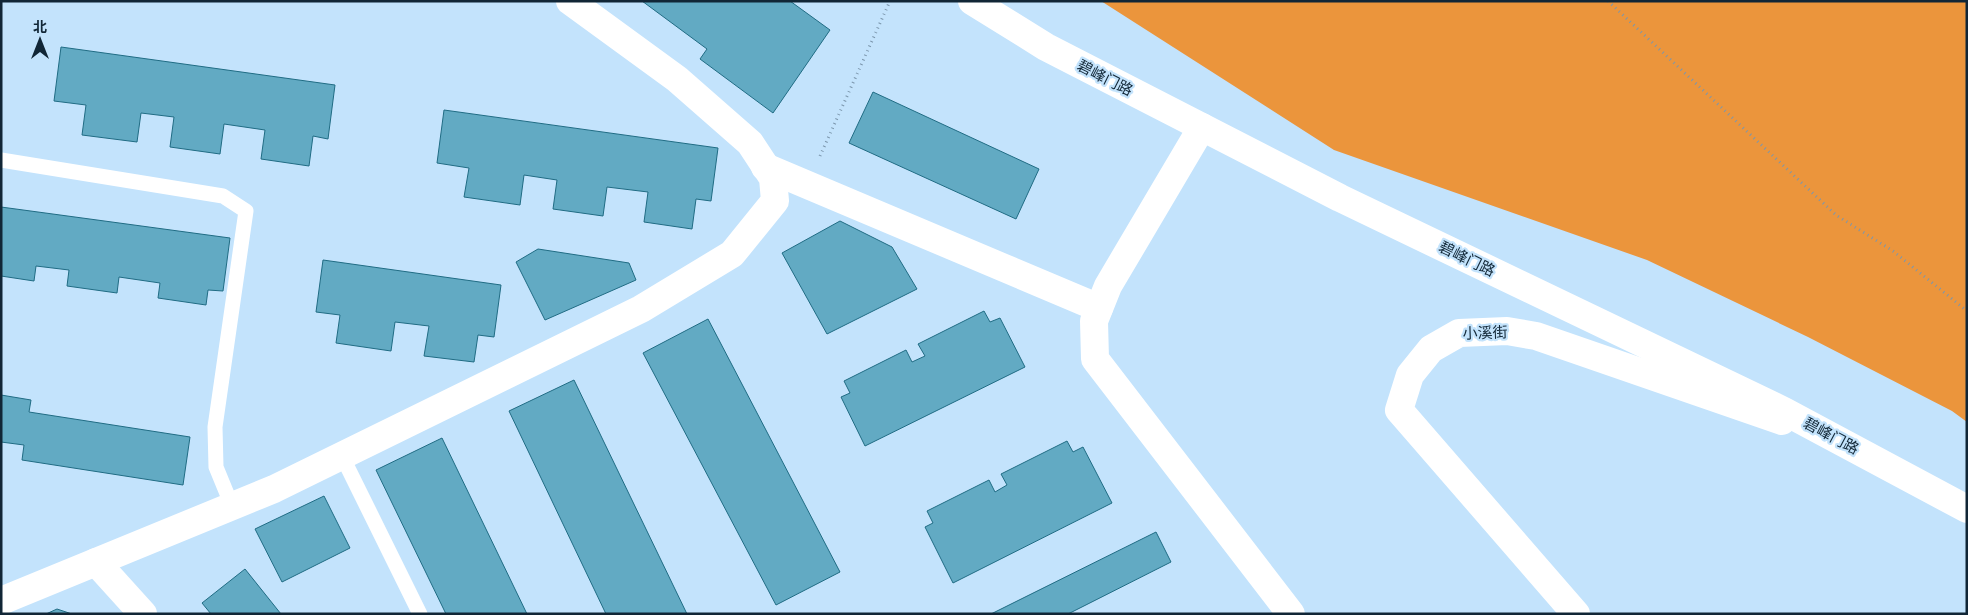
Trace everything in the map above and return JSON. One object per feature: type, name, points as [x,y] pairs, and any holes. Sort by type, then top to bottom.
[{"type":"street","points":[[1,601],[274,489],[641,309],[732,254],[775,201],[772,178],[750,143],[677,79],[570,1]]},
{"type":"street","name":"碧峰门路","points":[[972,1],[1046,48],[1340,198],[1784,411],[1967,509]]},
{"type":"street","points":[[1202,127],[1108,286],[1094,321],[1095,359],[1291,614]]},
{"type":"street","points":[[765,167],[1099,308]]},
{"type":"street","name":"小溪街","points":[[1576,614],[1399,410],[1410,375],[1431,349],[1459,333],[1507,330],[1536,336],[1836,439]]},
{"type":"street","points":[[96,562],[143,614]]},
{"type":"lane","points":[[1,160],[223,196],[246,211],[215,426],[216,467],[232,506]]},
{"type":"lane","points":[[342,456],[420,614]]},
{"type":"path","points":[[808,184],[890,1]]},
{"type":"path","points":[[1608,1],[1836,215],[1893,251],[1967,311]]},
{"type":"shaded area","points":[[1101,1],[1967,1],[1967,422],[1952,411],[1808,337],[1647,260],[1334,150]]},
{"type":"building","points":[[642,1],[790,1],[830,30],[773,113],[700,59],[707,49]]},
{"type":"building","points":[[61,47],[335,85],[328,139],[313,136],[309,166],[261,159],[265,130],[224,124],[220,154],[170,147],[174,117],[141,113],[137,142],[82,135],[86,105],[54,101]]},
{"type":"building","points":[[873,92],[1039,169],[1016,219],[849,143]]},
{"type":"building","points":[[444,110],[718,148],[711,201],[696,199],[692,229],[644,222],[648,192],[607,187],[603,216],[553,209],[557,180],[524,175],[520,205],[464,197],[469,168],[437,163]]},
{"type":"building","points":[[1,207],[230,238],[223,291],[208,290],[206,305],[158,298],[160,283],[119,277],[117,293],[67,286],[69,270],[36,266],[34,281],[1,276]]},
{"type":"building","points":[[840,221],[892,247],[917,289],[827,334],[782,253]]},
{"type":"building","points":[[538,249],[629,263],[636,280],[545,320],[516,262]]},
{"type":"building","points":[[323,260],[501,285],[494,337],[478,335],[474,362],[424,356],[429,326],[395,322],[391,351],[336,343],[340,315],[316,312]]},
{"type":"building","points":[[984,311],[990,322],[1000,318],[1025,367],[865,446],[841,397],[850,393],[844,381],[906,350],[912,362],[925,356],[918,344]]},
{"type":"building","points":[[708,319],[840,572],[776,605],[643,353]]},
{"type":"building","points":[[574,380],[687,614],[606,614],[509,411]]},
{"type":"building","points":[[1,395],[31,400],[29,412],[190,437],[183,485],[22,460],[24,445],[1,442]]},
{"type":"building","points":[[442,438],[527,614],[446,614],[376,470]]},
{"type":"building","points":[[1067,441],[1073,452],[1083,447],[1112,503],[953,583],[925,527],[933,523],[927,511],[989,480],[995,492],[1007,485],[1001,474]]},
{"type":"building","points":[[324,496],[350,548],[282,582],[255,529]]},
{"type":"building","points":[[1156,532],[1171,562],[1068,614],[991,614]]},
{"type":"building","points":[[245,569],[281,614],[211,614],[202,603]]},
{"type":"building","points":[[57,609],[72,614],[46,614]]}]
